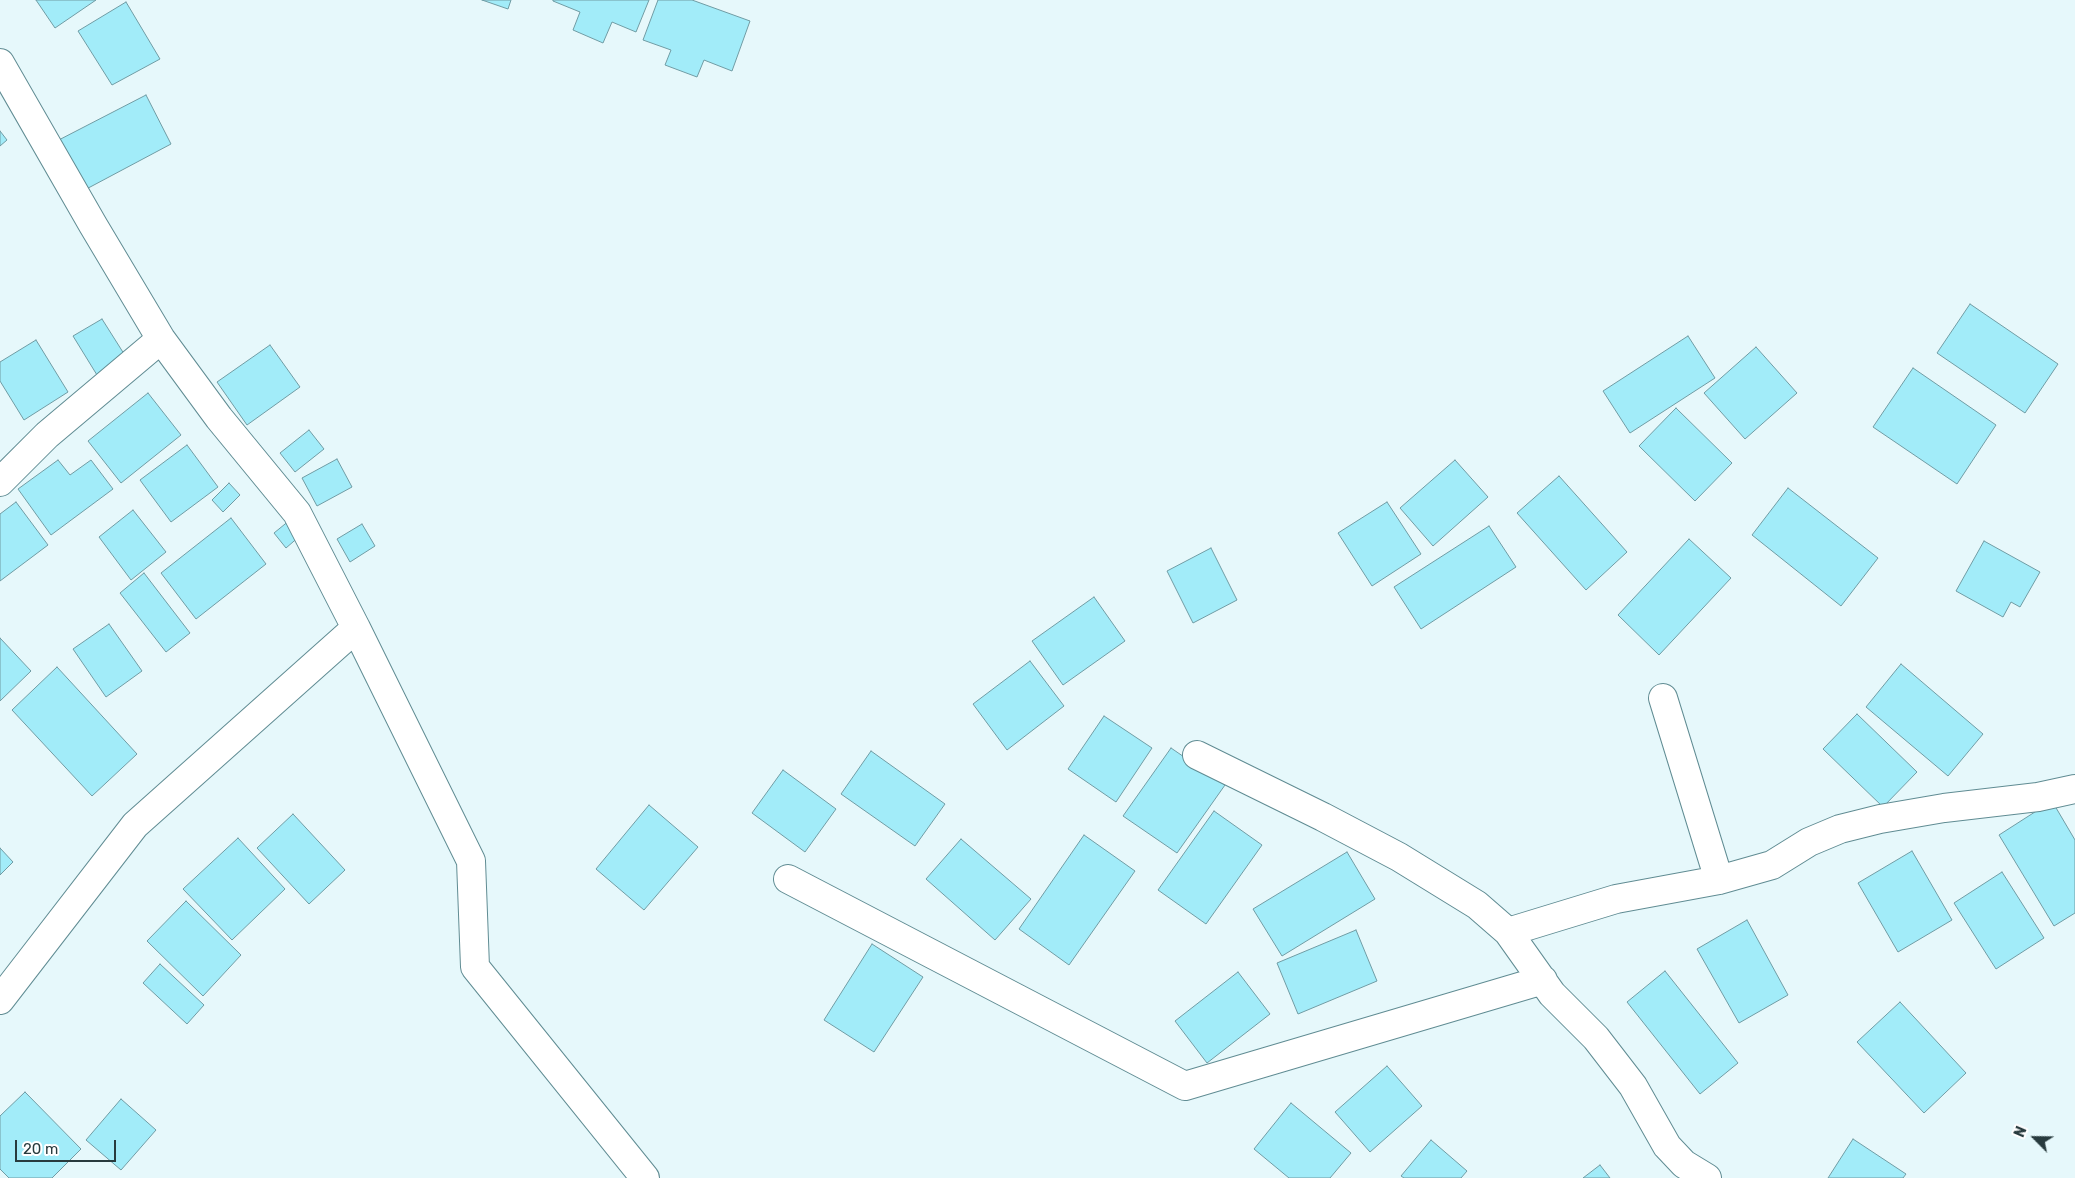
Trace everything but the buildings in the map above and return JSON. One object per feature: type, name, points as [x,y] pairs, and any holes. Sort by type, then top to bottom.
[{"type":"street","points":[[0,63],[161,339],[219,418],[297,513],[471,861],[475,967],[645,1178]]},
{"type":"street","points":[[0,482],[47,435],[161,339]]},
{"type":"street","points":[[0,1000],[135,825],[356,628]]},
{"type":"street","points":[[1663,698],[1719,880]]},
{"type":"street","points":[[1196,755],[1323,816],[1399,857],[1478,905],[1508,932],[1552,994],[1596,1038],[1633,1086],[1667,1146],[1684,1164],[1707,1178]]},
{"type":"street","points":[[1508,932],[1616,899],[1719,880],[1772,865],[1809,842],[1840,829],[1880,819],[1944,808],[2038,797],[2075,789]]},
{"type":"street","points":[[788,879],[1185,1086],[1543,980]]}]
